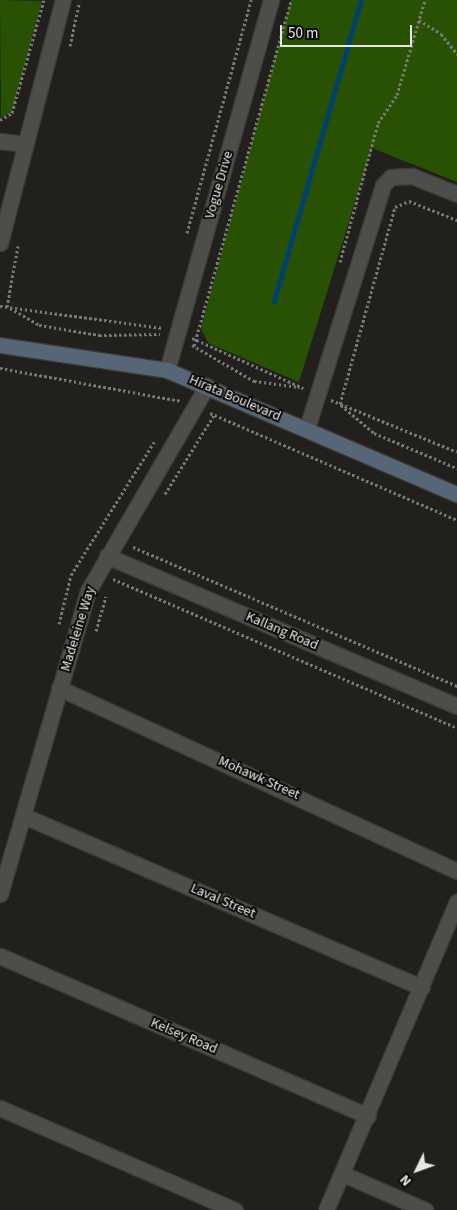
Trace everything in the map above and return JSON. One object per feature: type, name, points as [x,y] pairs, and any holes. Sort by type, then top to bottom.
[{"type":"street","points":[[0,243],[22,144],[63,0]]},
{"type":"street","name":"Vogue Drive","points":[[167,370],[271,0]]},
{"type":"street","points":[[0,140],[22,144]]},
{"type":"street","points":[[307,428],[383,185],[391,178],[412,176],[457,194]]},
{"type":"street","name":"Hirata Boulevard","points":[[0,345],[167,370],[307,428],[457,494]]},
{"type":"street","name":"Madeleine Way","points":[[0,894],[5,852],[24,816],[88,591],[207,386]]},
{"type":"street","name":"Kallang Road","points":[[107,556],[457,706]]},
{"type":"street","name":"Mohawk Street","points":[[59,688],[457,871]]},
{"type":"street","name":"Laval Street","points":[[24,816],[422,987]]},
{"type":"street","points":[[326,1210],[422,987],[454,919],[457,902]]},
{"type":"street","name":"Kelsey Road","points":[[0,956],[368,1116]]},
{"type":"street","points":[[0,1108],[236,1210]]},
{"type":"street","points":[[342,1174],[426,1210]]},
{"type":"path","points":[[0,120],[12,113],[44,0]]},
{"type":"path","points":[[184,242],[250,0]]},
{"type":"path","points":[[194,346],[291,0]]},
{"type":"path","points":[[419,20],[441,34],[457,54]]},
{"type":"path","points":[[340,404],[395,207],[409,200],[457,220]]},
{"type":"path","points":[[0,306],[161,328],[164,319]]},
{"type":"path","points":[[10,307],[39,325],[99,335],[153,333],[176,339],[194,346],[254,381],[301,387],[196,339]]},
{"type":"path","points":[[0,368],[179,401],[457,520]]},
{"type":"path","points":[[174,409],[179,401]]},
{"type":"path","points":[[340,404],[457,452]]},
{"type":"path","points":[[340,404],[374,433],[457,468]]},
{"type":"path","points":[[160,502],[214,415]]},
{"type":"path","points":[[59,624],[71,575],[159,433]]},
{"type":"path","points":[[133,547],[457,686]]},
{"type":"path","points":[[113,579],[457,728]]},
{"type":"green space","points":[[0,0],[42,1],[12,112],[1,118]]},
{"type":"green space","points":[[291,0],[457,0],[457,182],[372,148],[299,382],[208,343],[201,328]]},
{"type":"waterway","points":[[274,301],[361,0]]}]
